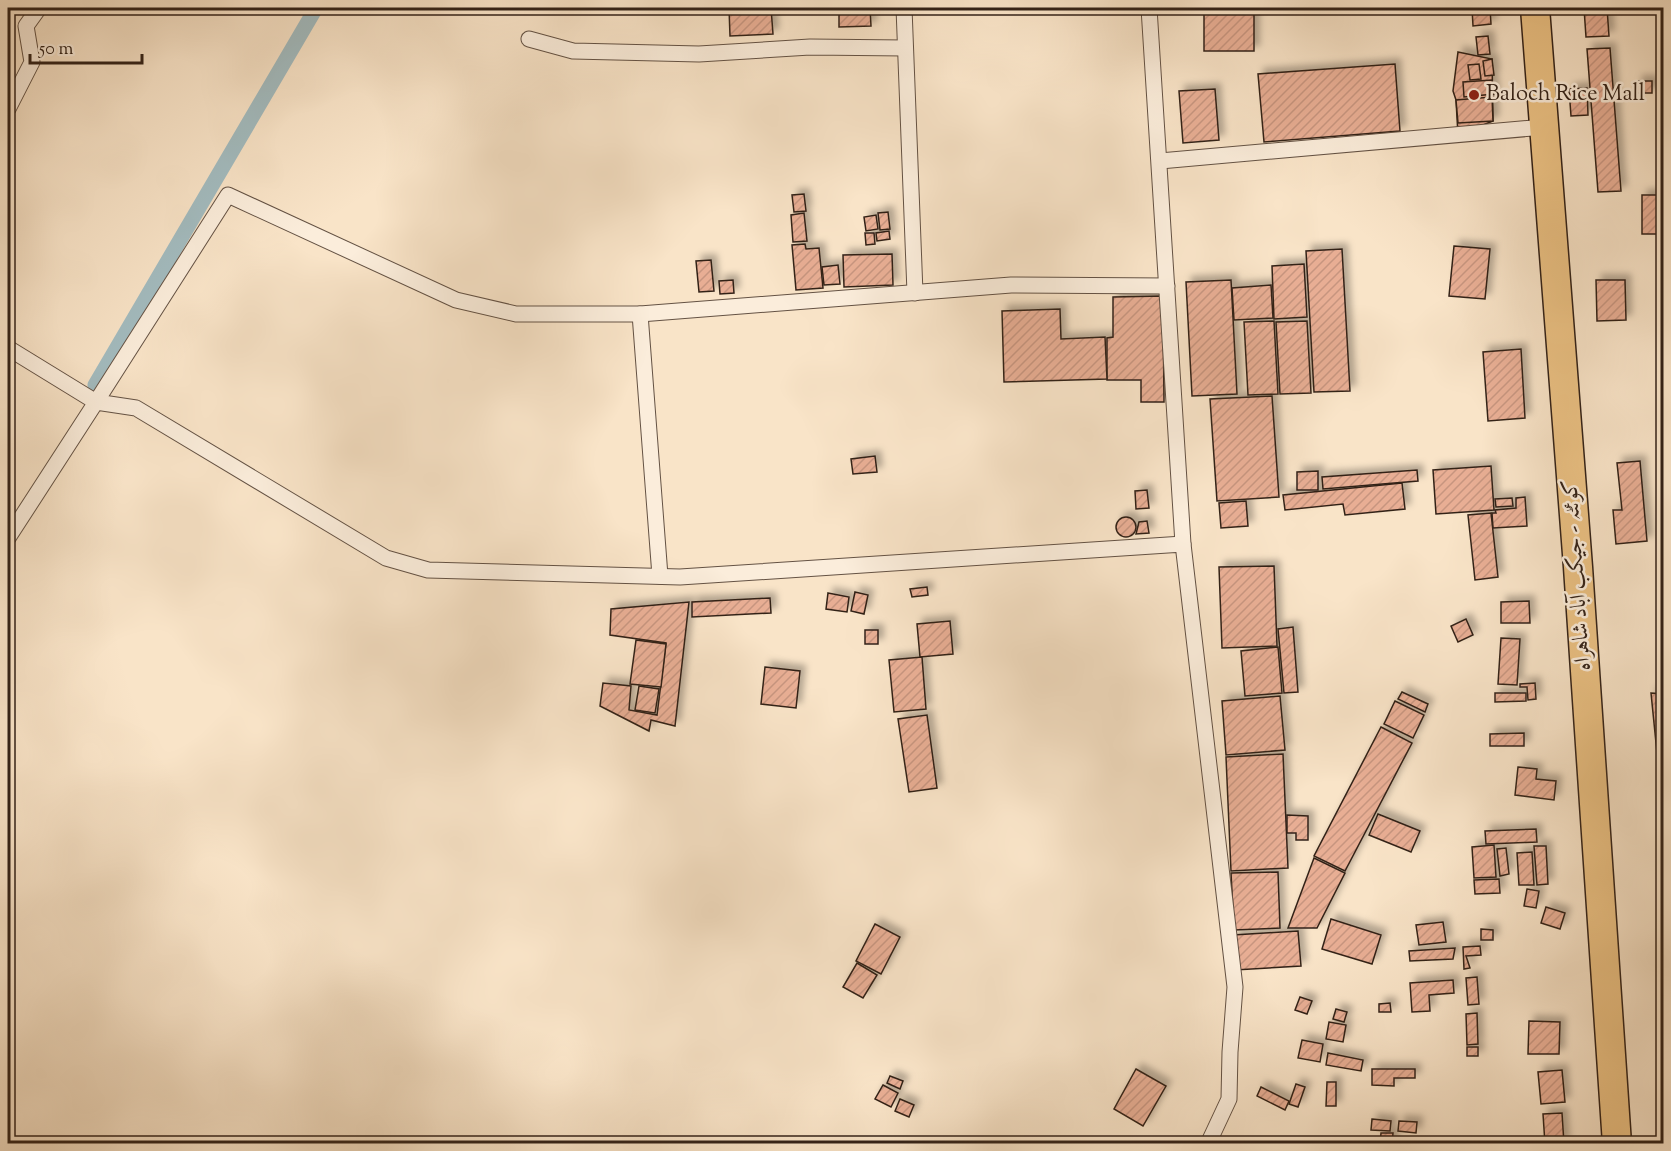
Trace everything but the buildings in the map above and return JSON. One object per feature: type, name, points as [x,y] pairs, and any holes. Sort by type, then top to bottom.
[{"type":"highway","name":"کوئٹہ - جیکب آباد شاہراہ","points":[[1535,8],[1578,567],[1617,1143]]},
{"type":"street","points":[[8,109],[32,62],[26,26],[39,8]]},
{"type":"street","points":[[904,8],[915,293]]},
{"type":"street","points":[[1149,8],[1184,544],[1235,987],[1230,1052],[1230,1099],[1208,1143]]},
{"type":"street","points":[[529,39],[584,52],[699,54],[810,47],[905,48]]},
{"type":"street","points":[[1160,161],[1544,127]]},
{"type":"street","points":[[8,538],[228,195],[456,300],[516,314],[640,314],[1011,285],[1167,286]]},
{"type":"street","points":[[640,314],[660,576]]},
{"type":"street","points":[[8,348],[96,402],[136,408],[386,558],[428,570],[680,577],[1184,544]]},
{"type":"waterway","points":[[95,385],[316,8]]},
{"type":"place","name":"Baloch Rice Mall","points":[[1474,95]]}]
